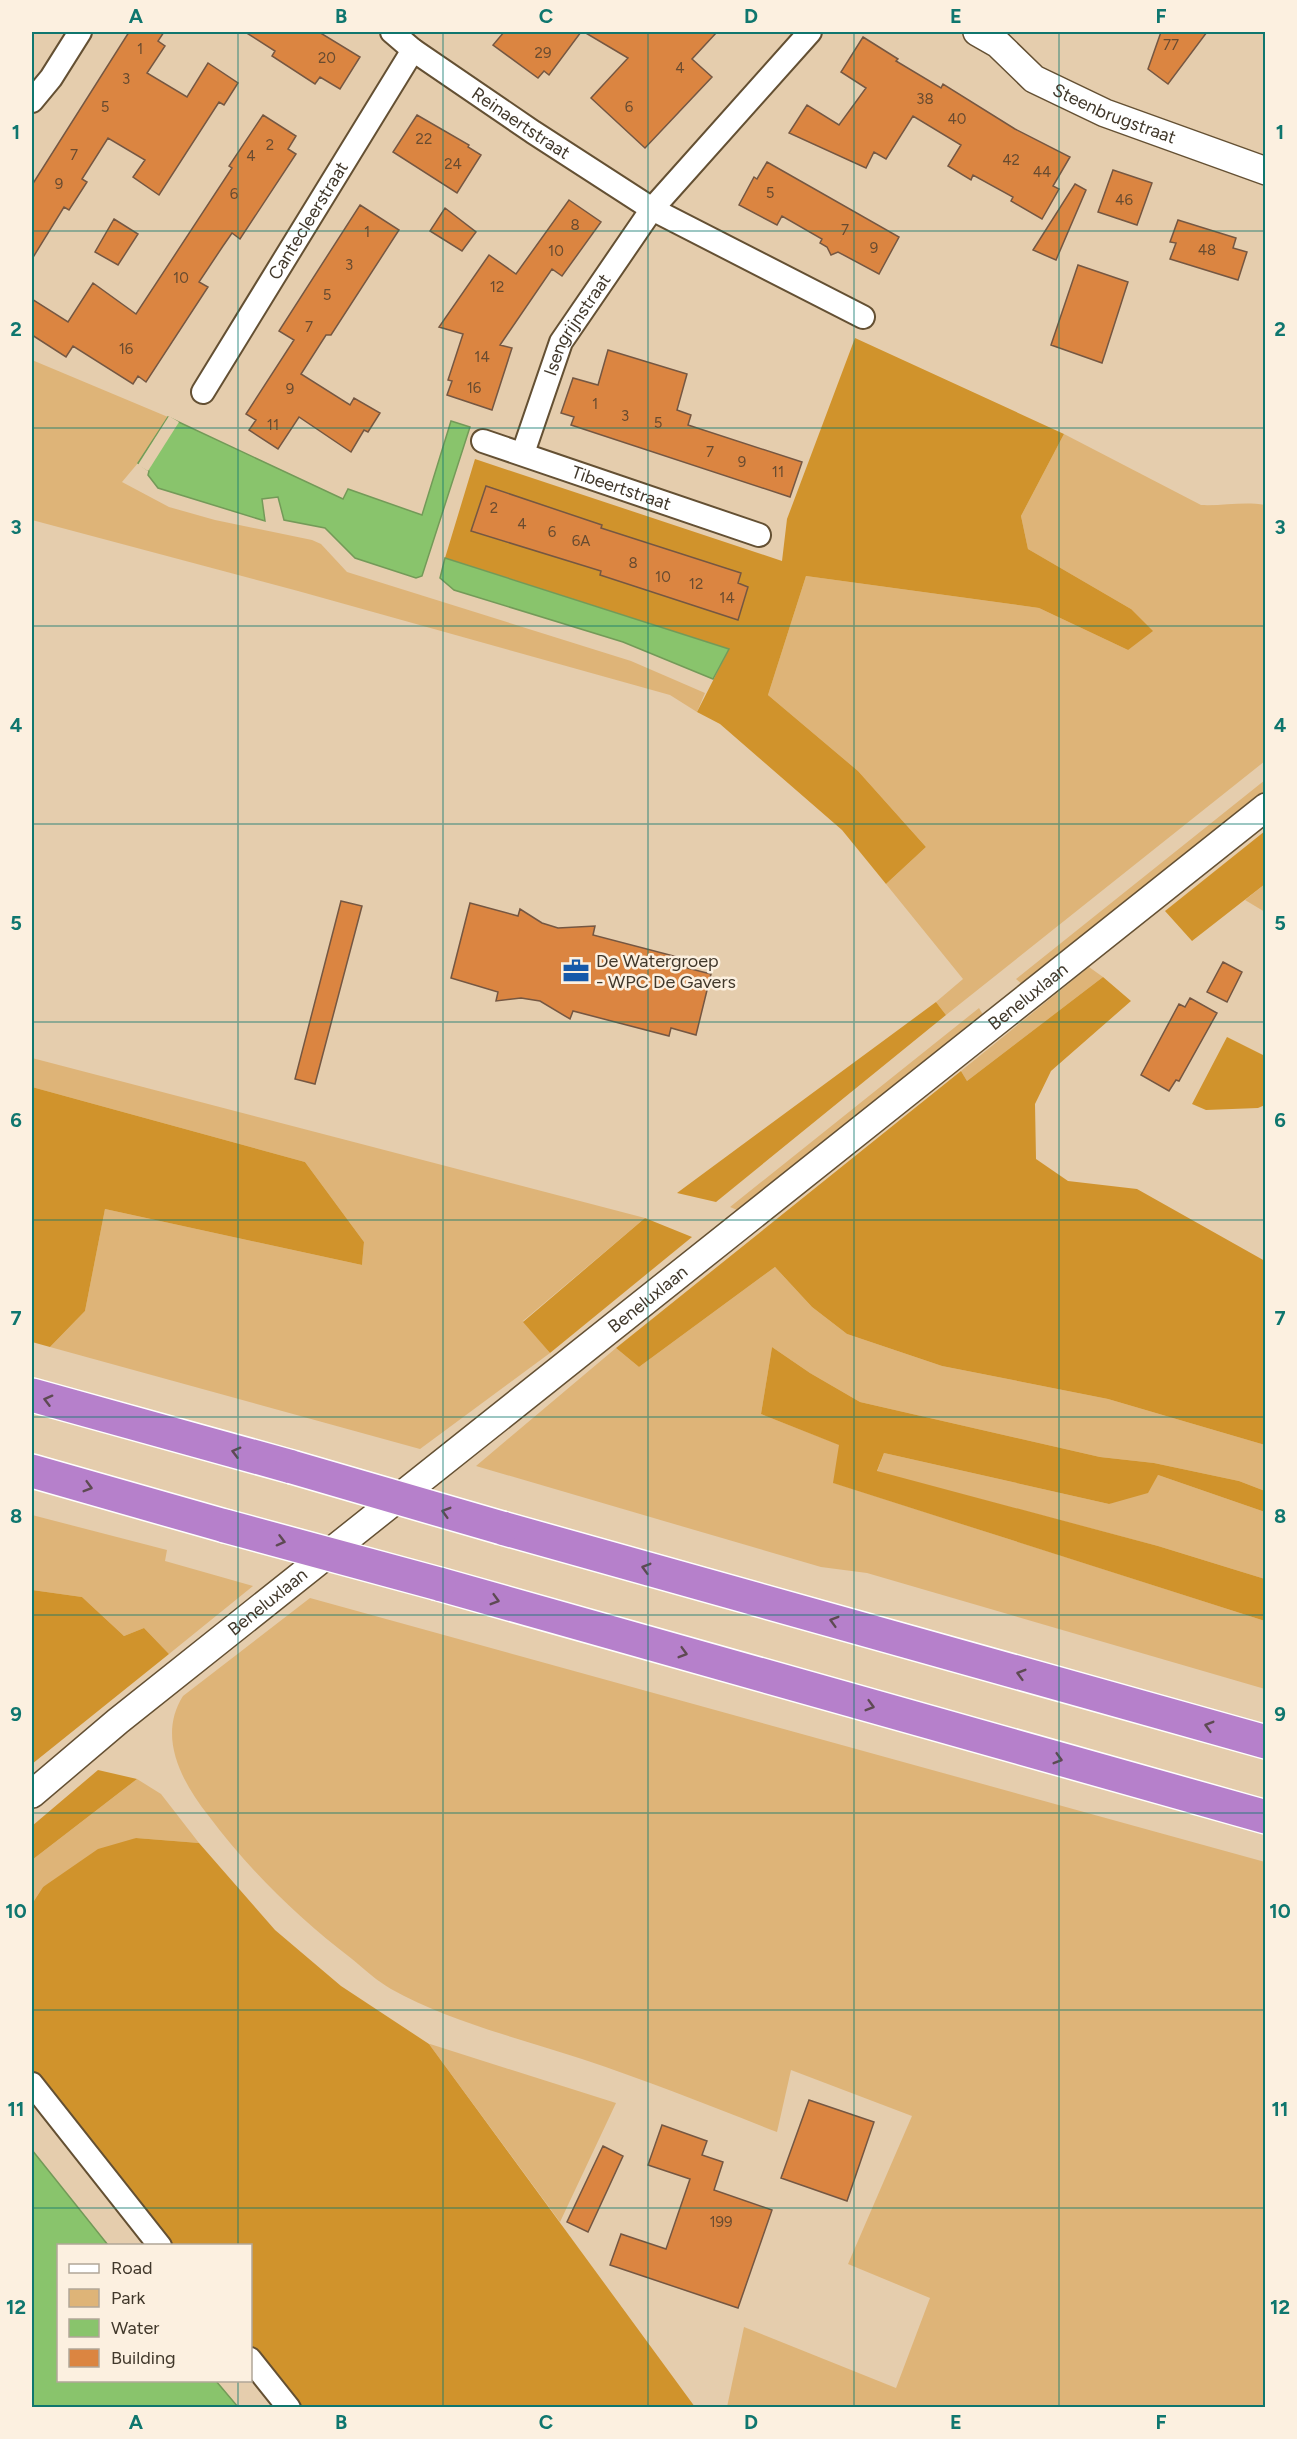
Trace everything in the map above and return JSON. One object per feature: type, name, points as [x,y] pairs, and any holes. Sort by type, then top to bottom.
[{"type":"highway","points":[[32,1395],[1266,1742]]},
{"type":"highway","points":[[32,1471],[1266,1817]]},
{"type":"street","points":[[32,101],[51,78],[80,32]]},
{"type":"street","name":"Reinaertstraat","points":[[392,32],[413,50],[652,209]]},
{"type":"street","name":"Isengrijnstraat","points":[[523,453],[561,342],[652,209],[810,32]]},
{"type":"street","name":"Steenbrugstraat","points":[[977,32],[998,44],[1034,79],[1105,113],[1266,171]]},
{"type":"street","name":"Cantecleerstraat","points":[[203,392],[413,50]]},
{"type":"street","points":[[652,209],[863,317]]},
{"type":"street","name":"Tibeertstraat","points":[[483,441],[759,535]]},
{"type":"street","name":"Beneluxlaan","points":[[32,1794],[127,1713],[1266,807]]},
{"type":"street","points":[[32,2084],[158,2244]]},
{"type":"street","points":[[252,2362],[289,2408]]},
{"type":"green space","points":[[32,360],[168,417],[138,463],[122,482],[169,507],[215,520],[312,540],[321,544],[347,572],[631,661],[705,693],[697,712],[670,695],[298,591],[32,520]]},
{"type":"green space","points":[[1064,434],[1201,505],[1249,503],[1265,505],[1265,761],[946,1015],[936,1002],[963,979],[886,884],[926,847],[858,771],[768,695],[806,576],[1039,608],[1128,650],[1131,609],[1028,549],[1021,516]]},
{"type":"green space","points":[[1265,780],[1265,793],[1243,811],[1023,985],[1016,979]]},
{"type":"green space","points":[[1265,884],[1265,912],[1245,900]]},
{"type":"green space","points":[[1089,967],[1103,977],[967,1081],[961,1071]]},
{"type":"green space","points":[[979,1008],[985,1018],[742,1212],[730,1207]]},
{"type":"green space","points":[[32,1058],[645,1218],[523,1321],[550,1353],[420,1449],[50,1347],[85,1311],[105,1209],[362,1265],[364,1242],[305,1162],[32,1087]]},
{"type":"green space","points":[[775,1267],[812,1307],[847,1334],[942,1366],[1108,1399],[1265,1445],[1265,1491],[1239,1481],[1154,1463],[1100,1457],[860,1402],[810,1373],[772,1347],[761,1414],[840,1445],[834,1483],[1265,1621],[1265,1689],[867,1573],[821,1567],[476,1466],[616,1348],[639,1367]]},
{"type":"green space","points":[[884,1453],[1109,1504],[1158,1475],[1265,1512],[1265,1579],[1158,1546],[877,1472]]},
{"type":"green space","points":[[32,1515],[167,1550],[165,1561],[253,1586],[169,1654],[144,1628],[124,1636],[82,1597],[32,1590]]},
{"type":"green space","points":[[310,1598],[1265,1862],[1265,2407],[727,2407],[744,2327],[896,2388],[930,2298],[848,2264],[912,2116],[791,2070],[777,2132],[631,2076],[485,2029],[414,2001],[381,1982],[312,1927],[240,1855],[198,1802],[176,1758],[172,1727],[183,1696]]},
{"type":"green space","points":[[137,1779],[161,1794],[199,1843],[136,1838],[43,1887],[32,1904],[32,1860]]},
{"type":"green space","points":[[429,2044],[616,2103],[560,2222]]},
{"type":"shaded area","points":[[855,338],[1064,434],[1021,516],[1028,549],[1131,609],[1153,631],[1128,650],[1039,608],[806,576],[768,695],[858,771],[926,847],[886,884],[842,830],[720,724],[697,712],[729,649],[445,558],[475,459],[782,561],[787,519]]},
{"type":"shaded area","points":[[1265,831],[1265,884],[1192,941],[1165,911]]},
{"type":"shaded area","points":[[1103,977],[1131,1001],[1051,1071],[1035,1104],[1036,1159],[1068,1181],[1137,1189],[1265,1261],[1265,1445],[1108,1399],[942,1366],[847,1334],[812,1307],[775,1267],[639,1367],[616,1348],[961,1071],[967,1081]]},
{"type":"shaded area","points":[[936,1002],[946,1015],[716,1202],[677,1193]]},
{"type":"shaded area","points":[[1227,1037],[1265,1056],[1265,1105],[1258,1108],[1206,1110],[1192,1104]]},
{"type":"shaded area","points":[[32,1087],[305,1162],[364,1242],[362,1265],[105,1209],[85,1311],[50,1347],[32,1342]]},
{"type":"shaded area","points":[[645,1218],[692,1237],[550,1353],[523,1322]]},
{"type":"shaded area","points":[[772,1347],[810,1373],[860,1402],[1100,1457],[1154,1463],[1239,1481],[1265,1491],[1265,1512],[1158,1475],[1148,1493],[1109,1504],[884,1453],[877,1471],[1158,1546],[1265,1579],[1265,1621],[833,1483],[839,1445],[761,1414]]},
{"type":"shaded area","points":[[32,1590],[82,1597],[124,1636],[144,1628],[169,1654],[32,1764]]},
{"type":"shaded area","points":[[98,1770],[137,1779],[32,1860],[32,1826]]},
{"type":"shaded area","points":[[136,1838],[199,1843],[275,1930],[341,1986],[429,2044],[695,2407],[299,2407],[252,2348],[252,2244],[169,2244],[32,2072],[32,1904],[43,1887],[98,1849]]},
{"type":"water","points":[[168,417],[343,499],[348,489],[422,515],[451,421],[470,427],[422,576],[416,578],[355,558],[325,528],[284,520],[278,497],[262,499],[265,521],[158,488],[148,475],[149,471],[138,463]]},
{"type":"water","points":[[445,558],[729,649],[713,679],[623,642],[454,590],[440,578]]},
{"type":"water","points":[[32,2150],[107,2244],[57,2244],[57,2382],[217,2382],[238,2407],[32,2407]]},
{"type":"pier","points":[[169,416],[179,422],[148,471],[138,465]]},
{"type":"building","points":[[129,32],[164,32],[158,41],[165,46],[147,73],[187,97],[208,63],[238,83],[224,105],[219,102],[159,195],[133,177],[145,160],[108,138],[82,179],[87,182],[69,210],[64,207],[32,259],[32,185]]},
{"type":"building","points":[[245,32],[319,32],[360,57],[340,89],[320,77],[315,84],[272,56],[275,51]]},
{"type":"building","points":[[504,32],[581,32],[549,75],[544,71],[538,78],[493,45]]},
{"type":"building","points":[[584,32],[717,32],[692,59],[712,77],[645,148],[591,98],[628,58]]},
{"type":"building","points":[[1161,32],[1207,32],[1168,84],[1148,69]]},
{"type":"building","points":[[863,37],[898,59],[896,61],[941,88],[943,84],[1015,129],[1070,157],[1053,186],[1059,189],[1042,219],[1011,201],[1013,197],[973,175],[971,180],[948,166],[961,145],[913,116],[886,159],[874,152],[866,168],[789,133],[807,105],[839,125],[866,88],[841,72]]},
{"type":"building","points":[[263,115],[296,136],[288,149],[296,154],[240,239],[232,233],[199,282],[208,287],[146,382],[138,376],[133,384],[73,346],[66,357],[32,335],[32,299],[68,322],[93,283],[136,314],[232,168],[229,166]]},
{"type":"building","points":[[417,115],[469,145],[468,147],[481,155],[457,193],[393,152]]},
{"type":"building","points":[[767,162],[899,237],[879,274],[838,252],[831,255],[827,247],[820,243],[822,239],[782,216],[777,225],[739,205],[754,177],[757,179]]},
{"type":"building","points":[[1113,170],[1152,183],[1137,225],[1098,212]]},
{"type":"building","points":[[1075,184],[1086,190],[1056,260],[1033,250]]},
{"type":"building","points":[[569,200],[601,222],[562,276],[552,269],[500,345],[512,348],[492,410],[447,395],[452,381],[448,380],[463,334],[439,327],[489,255],[516,274]]},
{"type":"building","points":[[360,205],[399,230],[331,335],[326,335],[301,374],[350,405],[354,398],[380,413],[368,432],[364,430],[351,452],[299,417],[278,449],[249,430],[256,420],[246,414],[294,340],[279,331]]},
{"type":"building","points":[[445,208],[476,232],[462,251],[430,231]]},
{"type":"building","points":[[114,219],[138,234],[118,265],[95,252]]},
{"type":"building","points":[[1178,220],[1236,238],[1233,248],[1247,252],[1238,280],[1170,259],[1176,243],[1170,242]]},
{"type":"building","points":[[1078,265],[1128,282],[1102,363],[1051,345]]},
{"type":"building","points":[[608,350],[687,374],[677,410],[691,415],[688,425],[802,462],[790,497],[571,425],[574,417],[561,413],[573,378],[598,385]]},
{"type":"building","points":[[486,486],[602,525],[601,528],[741,573],[738,583],[748,587],[738,620],[600,575],[601,571],[471,531]]},
{"type":"building","points":[[341,901],[362,906],[315,1084],[295,1079]]},
{"type":"building","name":"De Watergroep - WPC De Gavers","points":[[470,903],[518,916],[520,909],[542,923],[558,928],[595,926],[593,935],[689,960],[687,968],[711,974],[696,1035],[671,1028],[669,1036],[573,1011],[570,1019],[540,1001],[521,998],[496,1001],[498,992],[451,978]]},
{"type":"building","points":[[1223,962],[1242,972],[1227,1002],[1207,992]]},
{"type":"building","points":[[1190,998],[1217,1013],[1179,1081],[1176,1080],[1169,1091],[1141,1075],[1179,1004],[1185,1007]]},
{"type":"building","points":[[809,2100],[874,2122],[847,2201],[781,2178]]},
{"type":"building","points":[[662,2125],[707,2141],[702,2155],[723,2162],[714,2190],[772,2210],[738,2308],[610,2265],[621,2234],[666,2249],[690,2179],[648,2165]]},
{"type":"building","points":[[603,2146],[623,2156],[588,2232],[567,2222]]},
{"type":"place","name":"De Watergroep - WPC De Gavers","points":[[576,971]]}]
